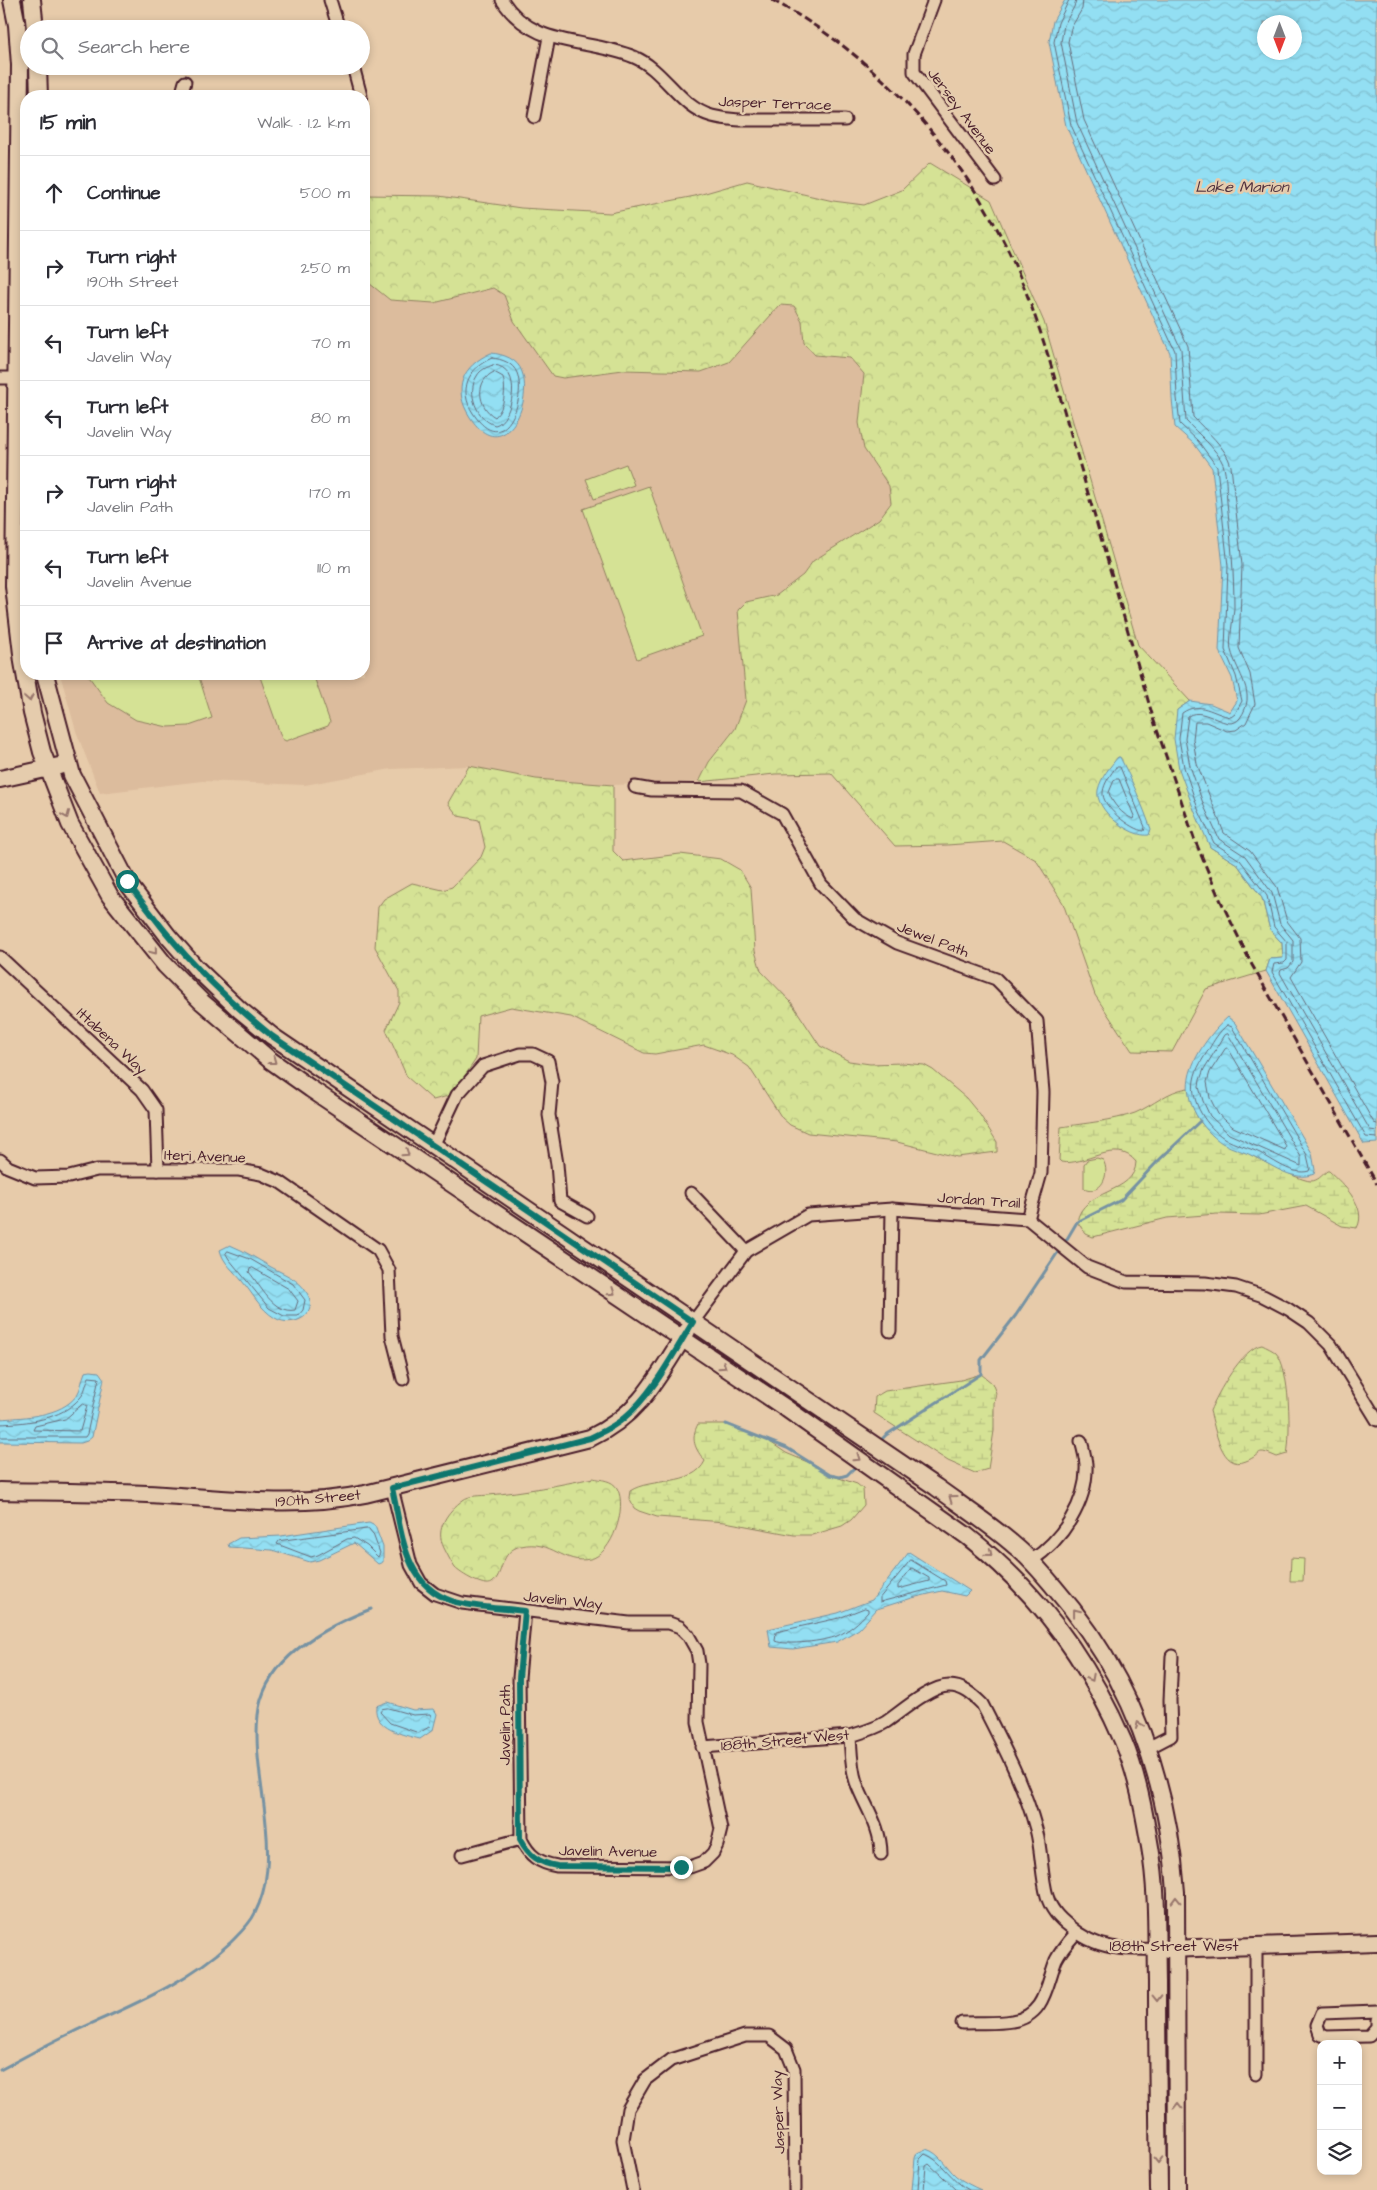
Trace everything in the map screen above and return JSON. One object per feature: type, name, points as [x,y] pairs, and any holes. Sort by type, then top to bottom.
[{"type":"main road","points":[[12,0],[17,25],[20,65],[8,378],[14,586],[20,637]]},
{"type":"main road","points":[[32,0],[34,20]]},
{"type":"main road","points":[[38,75],[39,90]]},
{"type":"main road","points":[[26,680],[32,713],[49,770],[70,824],[110,896],[166,965],[222,1020],[311,1089],[787,1409],[968,1536],[993,1556],[1038,1601],[1086,1667],[1124,1742],[1138,1792],[1150,1847],[1156,1904],[1166,1949],[1177,2190]]},
{"type":"main road","points":[[47,680],[72,775],[129,884],[168,936],[196,968],[240,1010],[272,1036],[936,1487],[1016,1546],[1077,1613],[1123,1687],[1148,1748],[1158,1776],[1173,1860],[1166,1949],[1159,2190]]},
{"type":"main road","points":[[0,780],[49,770],[68,763]]},
{"type":"main road","name":"190th Street","points":[[0,1491],[154,1495],[274,1502],[332,1500],[392,1488],[590,1438],[607,1430],[623,1419],[640,1402],[693,1322]]},
{"type":"main road","name":"188th Street West","points":[[1166,1949],[1377,1942]]},
{"type":"street","points":[[330,0],[336,20]]},
{"type":"street","name":"Jasper Terrace","points":[[502,0],[511,14],[530,28],[549,37],[613,49],[637,58],[660,74],[689,105],[710,116],[729,120],[845,120]]},
{"type":"street","name":"Jersey Avenue","points":[[934,0],[914,54],[914,72],[994,180]]},
{"type":"street","points":[[534,117],[549,37]]},
{"type":"street","points":[[355,75],[359,90]]},
{"type":"street","points":[[183,90],[185,82]]},
{"type":"street","name":"Jewel Path","points":[[635,787],[652,790],[741,791],[782,814],[821,884],[855,919],[897,944],[996,979],[1037,1021],[1043,1092],[1041,1174],[1028,1219]]},
{"type":"street","name":"Ittabena Way","points":[[0,957],[142,1090],[156,1110],[158,1170]]},
{"type":"street","points":[[434,1146],[457,1095],[483,1066],[520,1054],[533,1054],[548,1061],[552,1082],[549,1115],[557,1164],[560,1201],[588,1216]]},
{"type":"street","name":"Iteri Avenue","points":[[0,1160],[8,1167],[35,1178],[69,1177],[97,1170],[239,1170],[261,1174],[280,1182],[378,1250],[389,1270],[392,1336],[403,1379]]},
{"type":"street","points":[[691,1193],[746,1251]]},
{"type":"street","points":[[890,1331],[892,1209]]},
{"type":"street","name":"Jordan Trail","points":[[693,1322],[746,1251],[808,1215],[892,1209],[1028,1219],[1087,1267],[1126,1282],[1205,1283],[1236,1287],[1263,1296],[1288,1309],[1310,1324],[1331,1345],[1377,1420]]},
{"type":"street","points":[[1031,1561],[1062,1534],[1078,1507],[1085,1481],[1086,1463],[1081,1441]]},
{"type":"street","name":"Javelin Way","points":[[392,1488],[407,1556],[422,1583],[435,1594],[452,1601],[630,1623],[669,1624],[680,1628],[693,1642],[697,1651],[699,1664],[698,1722],[702,1747]]},
{"type":"street","points":[[0,1491],[0,1500]]},
{"type":"street","name":"Javelin Path","points":[[520,1839],[519,1678],[525,1611]]},
{"type":"street","points":[[1148,1748],[1172,1736],[1170,1700],[1172,1656]]},
{"type":"street","name":"188th Street West","points":[[702,1747],[850,1736],[869,1731],[937,1688],[949,1686],[959,1688],[972,1694],[982,1704],[1020,1782],[1037,1831],[1048,1897],[1059,1918],[1076,1933],[1092,1943],[1105,1947],[1166,1949]]},
{"type":"street","points":[[850,1736],[855,1780],[878,1829],[881,1839],[881,1854]]},
{"type":"street","name":"Javelin Avenue","points":[[520,1839],[533,1858],[540,1862],[557,1866],[681,1867],[698,1865],[708,1858],[718,1845],[720,1829],[702,1747]]},
{"type":"street","points":[[462,1855],[520,1839]]},
{"type":"street","points":[[962,2022],[1013,2021],[1034,2012],[1046,1995],[1057,1959],[1076,1933]]},
{"type":"street","points":[[1256,1946],[1256,2074]]},
{"type":"street","points":[[1377,2011],[1322,2013],[1317,2025],[1320,2034],[1326,2037],[1369,2036],[1377,2027],[1377,2020]]},
{"type":"street","name":"Jasper Way","points":[[633,2190],[623,2140],[628,2109],[645,2080],[671,2060],[745,2036],[768,2036],[786,2049],[794,2069],[795,2190]]},
{"type":"shaded area","points":[[370,284],[390,300],[434,303],[493,288],[504,295],[514,321],[553,376],[563,378],[623,370],[701,372],[729,362],[780,305],[794,306],[802,321],[804,343],[814,354],[850,358],[864,374],[859,423],[864,449],[889,486],[891,503],[879,519],[813,561],[803,575],[777,595],[746,602],[738,610],[746,700],[735,729],[709,762],[699,782],[613,785],[536,779],[469,766],[391,769],[305,785],[202,781],[100,793],[76,731],[62,680],[370,680]]},
{"type":"green space","points":[[930,163],[991,200],[1044,322],[1138,645],[1190,701],[1177,710],[1210,847],[1237,864],[1262,898],[1270,930],[1282,943],[1283,958],[1270,959],[1266,971],[1206,989],[1172,1052],[1132,1051],[1095,995],[1063,903],[1036,860],[1003,841],[895,846],[831,773],[775,774],[699,782],[709,762],[735,729],[746,700],[738,610],[746,602],[777,595],[803,575],[813,561],[879,519],[891,503],[889,486],[864,449],[859,423],[864,374],[850,358],[815,355],[804,343],[802,321],[794,306],[780,305],[729,362],[701,372],[623,370],[563,378],[553,376],[514,321],[504,295],[493,288],[434,303],[390,300],[370,284],[370,195],[439,196],[521,208],[610,213],[695,196],[747,181],[833,201],[864,205],[902,190]]},
{"type":"green space","points":[[626,464],[634,485],[594,499],[586,479]]},
{"type":"green space","points":[[649,486],[702,636],[637,659],[583,509]]},
{"type":"green space","points":[[91,680],[200,680],[212,718],[189,726],[168,727],[136,720],[108,703]]},
{"type":"green space","points":[[261,680],[315,680],[330,722],[328,726],[286,741],[282,739]]},
{"type":"green space","points":[[469,766],[536,779],[613,785],[613,851],[623,861],[680,854],[721,859],[740,870],[751,888],[755,951],[761,971],[791,1002],[820,1046],[849,1061],[870,1064],[902,1063],[924,1065],[933,1070],[966,1098],[980,1115],[997,1142],[997,1152],[957,1157],[897,1142],[808,1133],[790,1125],[782,1118],[749,1067],[732,1055],[704,1045],[655,1054],[644,1053],[571,1017],[511,1007],[478,1016],[476,1059],[452,1095],[433,1100],[407,1077],[386,1030],[399,1002],[399,991],[375,947],[378,907],[384,899],[412,883],[443,890],[452,887],[481,857],[485,847],[479,820],[458,816],[448,803]]},
{"type":"green space","points":[[1188,1088],[1195,1111],[1202,1124],[1236,1147],[1289,1174],[1303,1179],[1313,1181],[1329,1171],[1347,1189],[1357,1204],[1360,1220],[1357,1228],[1342,1226],[1306,1206],[1259,1215],[1217,1214],[1167,1218],[1093,1237],[1086,1234],[1077,1222],[1081,1211],[1088,1203],[1127,1181],[1133,1173],[1136,1162],[1128,1155],[1120,1152],[1110,1152],[1080,1161],[1061,1162],[1059,1160],[1061,1127],[1126,1116],[1142,1110],[1167,1095]]},
{"type":"green space","points":[[1097,1158],[1103,1160],[1106,1171],[1105,1177],[1100,1186],[1090,1190],[1084,1188],[1084,1164],[1087,1160]]},
{"type":"green space","points":[[1262,1345],[1276,1353],[1281,1361],[1284,1372],[1289,1417],[1287,1454],[1277,1457],[1262,1452],[1246,1461],[1237,1463],[1225,1454],[1220,1446],[1210,1411],[1218,1394],[1239,1362],[1255,1348]]},
{"type":"green space","points":[[981,1374],[992,1383],[996,1393],[994,1431],[988,1469],[975,1473],[948,1461],[874,1413],[875,1397],[885,1391],[961,1380]]},
{"type":"green space","points":[[698,1424],[726,1424],[767,1440],[786,1453],[817,1466],[830,1475],[857,1484],[863,1489],[864,1505],[851,1520],[842,1526],[812,1535],[794,1535],[725,1522],[657,1517],[634,1508],[629,1498],[630,1491],[649,1484],[682,1478],[691,1475],[699,1469],[705,1461],[694,1439]]},
{"type":"green space","points":[[593,1478],[612,1483],[617,1488],[621,1507],[616,1529],[611,1540],[598,1556],[590,1559],[572,1559],[541,1546],[521,1546],[509,1553],[496,1579],[488,1584],[473,1580],[455,1568],[441,1541],[442,1527],[452,1509],[466,1498],[554,1486]]},
{"type":"green space","points":[[1291,1558],[1304,1559],[1303,1581],[1290,1581]]},
{"type":"water","name":"Lake Marion","points":[[1065,0],[1377,0],[1377,1143],[1364,1144],[1266,971],[1270,959],[1283,958],[1282,943],[1270,930],[1262,898],[1237,864],[1210,847],[1179,769],[1174,739],[1177,710],[1190,701],[1211,704],[1230,712],[1237,701],[1232,678],[1219,651],[1223,566],[1212,468],[1194,444],[1175,427],[1170,353],[1066,126],[1049,42],[1053,21]]},
{"type":"water","points":[[491,353],[505,356],[514,361],[520,367],[525,385],[519,414],[512,426],[504,433],[493,436],[482,431],[470,417],[465,407],[461,388],[463,379],[473,365]]},
{"type":"water","points":[[1118,757],[1120,757],[1133,783],[1144,810],[1151,829],[1149,835],[1133,832],[1115,821],[1102,806],[1098,798],[1101,781]]},
{"type":"water","points":[[1228,1017],[1235,1023],[1312,1153],[1314,1174],[1307,1176],[1292,1175],[1222,1143],[1208,1131],[1196,1115],[1189,1096],[1188,1087],[1191,1070],[1204,1044]]},
{"type":"water","points":[[230,1245],[296,1280],[304,1288],[310,1301],[308,1313],[303,1318],[290,1322],[282,1321],[270,1314],[261,1306],[224,1259],[220,1250]]},
{"type":"water","points":[[85,1372],[99,1372],[104,1379],[92,1437],[87,1441],[81,1443],[0,1442],[0,1419],[20,1418],[52,1412],[62,1408],[77,1395]]},
{"type":"water","points":[[369,1523],[375,1526],[383,1547],[383,1562],[378,1564],[354,1543],[319,1560],[310,1562],[272,1550],[229,1547],[228,1544],[239,1538],[281,1536]]},
{"type":"water","points":[[909,1552],[970,1591],[965,1596],[942,1591],[877,1609],[859,1629],[837,1642],[793,1649],[771,1647],[768,1629],[838,1613],[872,1600]]},
{"type":"water","points":[[387,1702],[413,1710],[434,1709],[437,1714],[433,1730],[420,1739],[391,1730],[379,1720],[376,1714],[376,1706]]},
{"type":"water","points":[[926,2149],[939,2157],[956,2176],[981,2190],[912,2190],[915,2158],[917,2153]]},
{"type":"waterway","points":[[1064,1244],[1077,1222],[1121,1200],[1200,1121]]},
{"type":"waterway","points":[[879,1442],[886,1435],[981,1374],[981,1360],[1016,1315],[1060,1249]]},
{"type":"waterway","points":[[726,1424],[787,1448],[830,1475],[840,1477],[847,1475],[858,1464]]},
{"type":"waterway","points":[[0,2070],[62,2037],[175,1983],[213,1957],[247,1925],[260,1902],[268,1858],[257,1742],[258,1715],[263,1695],[272,1677],[299,1648],[334,1625],[371,1609]]},
{"type":"railway","points":[[772,0],[809,22],[844,47],[877,74],[908,105],[936,137],[962,172],[1006,246],[1036,318],[1154,721],[1194,838],[1217,893],[1252,965],[1377,1184]]},
{"type":"route","points":[[127,881],[168,936],[196,968],[240,1010],[272,1036],[693,1322],[640,1402],[623,1419],[607,1430],[590,1438],[392,1488],[407,1556],[416,1576],[422,1583],[435,1594],[452,1601],[525,1611],[519,1678],[520,1839],[528,1852],[540,1862],[557,1866],[681,1867]]}]
